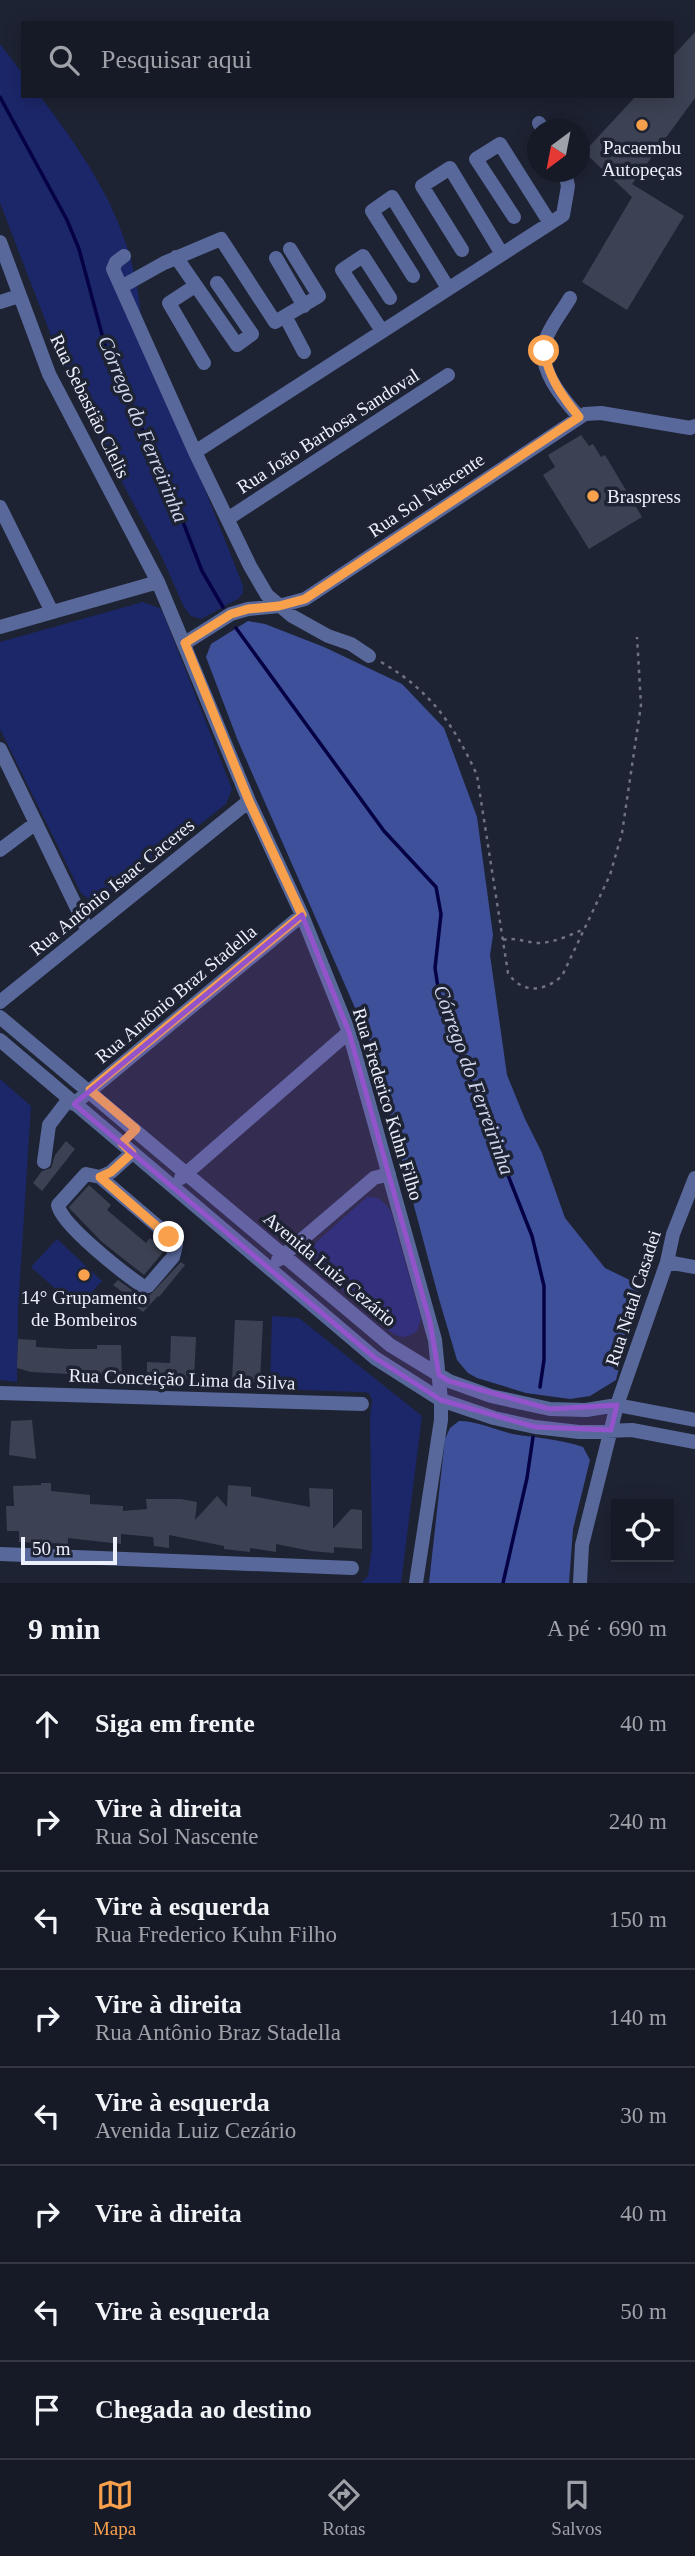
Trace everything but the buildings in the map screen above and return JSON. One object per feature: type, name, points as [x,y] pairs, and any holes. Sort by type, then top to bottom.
[{"type":"street","points":[[514,217],[476,159],[500,144],[551,223]]},
{"type":"street","points":[[462,250],[422,186],[450,168],[502,254]]},
{"type":"street","points":[[195,452],[563,215],[567,182]]},
{"type":"street","points":[[413,276],[372,211],[392,197],[449,288]]},
{"type":"street","points":[[121,287],[176,257],[221,239],[275,322],[319,296],[290,249]]},
{"type":"street","name":"Rua Sebastião Clelis","points":[[0,242],[49,374],[158,582]]},
{"type":"street","points":[[124,256],[116,262],[113,269],[195,452],[250,566],[267,595],[279,606],[328,636],[351,644],[369,656]]},
{"type":"street","points":[[382,331],[342,270],[363,256],[390,298]]},
{"type":"street","points":[[176,257],[237,345],[252,334],[217,283]]},
{"type":"street","points":[[276,258],[304,306]]},
{"type":"street","points":[[195,286],[169,303],[204,363]]},
{"type":"street","points":[[0,302],[19,296]]},
{"type":"street","points":[[570,298],[545,341],[544,351],[547,367],[558,392],[579,417],[585,414],[601,414],[690,428],[695,426]]},
{"type":"street","points":[[285,316],[304,352]]},
{"type":"street","name":"Rua João Barbosa Sandoval","points":[[229,518],[448,375]]},
{"type":"street","name":"Rua Sol Nascente","points":[[185,643],[231,614],[305,599],[579,417]]},
{"type":"street","points":[[0,507],[51,612]]},
{"type":"street","points":[[0,627],[158,582]]},
{"type":"street","name":"Rua Frederico Kuhn Filho","points":[[158,582],[249,801],[302,915],[349,1032],[435,1340],[441,1419],[416,1583]]},
{"type":"street","points":[[0,749],[89,931]]},
{"type":"street","name":"Rua Antônio Isaac Caceres","points":[[0,1002],[249,801]]},
{"type":"street","points":[[0,850],[36,823]]},
{"type":"street","name":"Rua Antônio Braz Stadella","points":[[44,1162],[49,1125],[72,1101],[90,1090],[302,915]]},
{"type":"street","name":"Avenida Luiz Cezário","points":[[0,1017],[390,1345],[449,1381],[491,1396],[550,1409],[586,1410],[617,1405],[695,1420]]},
{"type":"street","points":[[172,1186],[349,1032]]},
{"type":"street","name":"Avenida Luiz Cezário","points":[[0,1040],[375,1358],[441,1400],[494,1418],[535,1427],[579,1432],[632,1430],[695,1442]]},
{"type":"street","points":[[100,1177],[176,1245],[173,1256],[148,1286],[144,1287],[131,1278],[74,1229],[58,1210],[58,1205],[81,1178],[91,1173],[100,1177],[111,1172],[136,1129]]},
{"type":"street","points":[[269,1268],[374,1178],[389,1174]]},
{"type":"street","name":"Rua Natal Casadei","points":[[580,1583],[582,1545],[617,1405],[667,1262],[673,1234],[695,1178]]},
{"type":"street","points":[[667,1262],[695,1267]]},
{"type":"street","name":"Rua Conceição Lima da Silva","points":[[0,1392],[362,1404]]},
{"type":"street","points":[[0,1554],[352,1568]]},
{"type":"path","points":[[369,656],[420,687],[449,721],[464,747],[477,775],[508,973],[514,983],[531,989],[548,985],[562,976],[610,875],[622,833],[641,705],[637,637]]},
{"type":"path","points":[[503,940],[518,937],[535,943],[550,942],[582,930]]},
{"type":"highlighted area","points":[[302,915],[349,1032],[430,1322],[439,1375],[449,1381],[550,1409],[617,1405],[611,1430],[535,1427],[441,1400],[375,1358],[74,1104]]},
{"type":"shaded area","points":[[0,44],[21,71],[21,98],[42,98],[79,151],[110,205],[132,262],[142,329],[243,586],[243,593],[238,599],[201,619],[191,616],[184,607],[161,555],[84,411],[59,356],[0,203]]},
{"type":"shaded area","points":[[143,602],[159,608],[163,613],[232,789],[226,804],[108,896],[90,900],[81,893],[0,729],[0,642]]},
{"type":"shaded area","points":[[248,621],[265,624],[324,647],[402,684],[444,728],[477,817],[493,935],[490,955],[507,1075],[542,1153],[565,1218],[605,1268],[640,1285],[616,1380],[590,1396],[570,1399],[526,1393],[477,1378],[468,1373],[457,1360],[370,1042],[238,741],[206,657],[211,644]]},
{"type":"shaded area","points":[[0,1079],[31,1106],[18,1309],[17,1382],[0,1380]]},
{"type":"shaded area","points":[[367,1197],[381,1200],[391,1212],[421,1318],[417,1331],[407,1336],[401,1337],[391,1332],[313,1265],[312,1246]]},
{"type":"shaded area","points":[[57,1239],[102,1281],[77,1308],[31,1267]]},
{"type":"shaded area","points":[[272,1316],[299,1318],[422,1416],[401,1583],[361,1583],[368,1576],[372,1549],[372,1400],[369,1393],[270,1389]]},
{"type":"shaded area","points":[[459,1421],[583,1447],[590,1460],[573,1529],[569,1583],[429,1583],[445,1439],[450,1428]]},
{"type":"waterway","name":"Córrego do Ferreirinha","points":[[0,97],[67,220],[79,249],[107,353],[119,373],[125,393],[171,491],[202,571],[223,607]]},
{"type":"waterway","name":"Córrego do Ferreirinha","points":[[236,628],[384,831],[436,887],[441,914],[435,968],[439,994],[449,1026],[532,1236],[544,1286],[544,1360],[540,1387]]},
{"type":"waterway","name":"Córrego do Ferreirinha","points":[[503,1583],[527,1478],[533,1437]]},
{"type":"place","name":"Pacaembu Autopeças","points":[[642,125]]},
{"type":"place","name":"Braspress","points":[[593,496]]},
{"type":"place","name":"14° Grupamento de Bombeiros","points":[[84,1275]]},
{"type":"route","points":[[169,1237],[100,1177],[111,1172],[132,1153],[122,1143],[136,1129],[90,1090],[302,915],[249,801],[185,643],[231,614],[305,599],[579,417],[558,392],[547,367],[544,351]]}]
